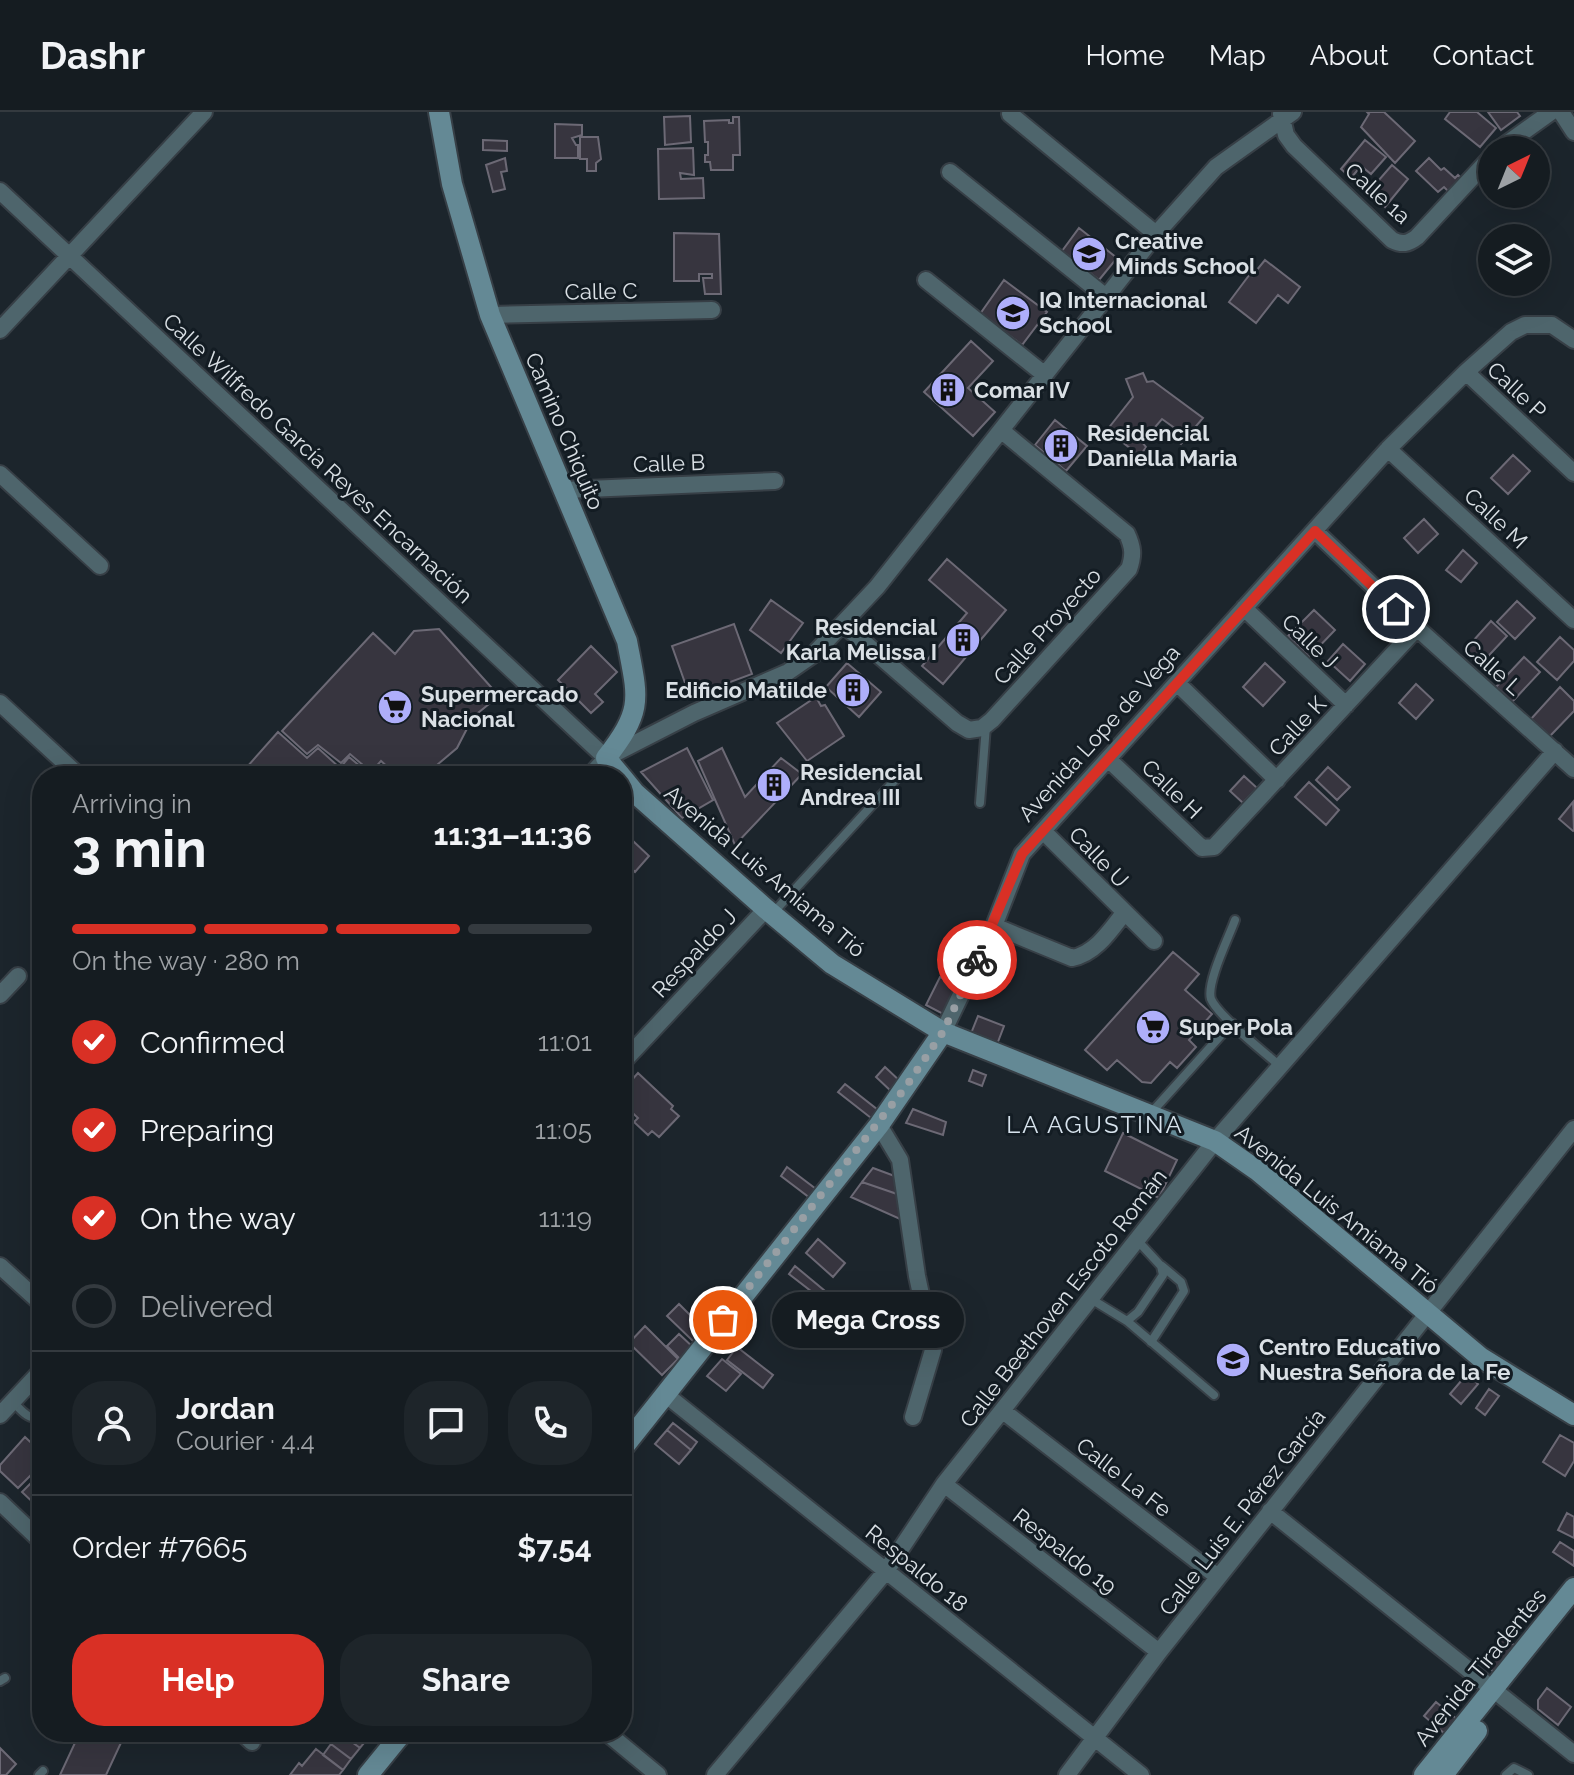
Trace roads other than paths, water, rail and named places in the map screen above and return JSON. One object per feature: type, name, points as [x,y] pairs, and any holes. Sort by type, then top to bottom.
[{"type":"main road","name":"Camino Chiquito","points":[[439,112],[452,184],[490,315],[627,641],[637,695],[628,729],[606,758]]},
{"type":"main road","name":"Avenida Luis Amiama Tió","points":[[606,758],[613,766]]},
{"type":"main road","name":"Avenida Luis Amiama Tió","points":[[632,789],[832,964],[943,1032],[1031,1070],[1215,1141],[1258,1171],[1480,1357],[1574,1415]]},
{"type":"main road","name":"Avenida Lope de Vega","points":[[632,1435],[879,1125],[943,1032]]},
{"type":"main road","name":"Avenida Tiradentes","points":[[1443,1775],[1498,1692],[1574,1588]]},
{"type":"main road","name":"Avenida Tiradentes","points":[[1424,1775],[1574,1605]]},
{"type":"main road","points":[[352,1775],[379,1742]]},
{"type":"main road","points":[[368,1775],[395,1742]]},
{"type":"street","points":[[0,330],[204,112]]},
{"type":"street","points":[[1518,136],[1551,112]]},
{"type":"street","points":[[1561,112],[1574,132]]},
{"type":"street","points":[[1010,114],[1156,234]]},
{"type":"street","points":[[599,766],[606,758],[694,713],[788,672],[814,654],[877,587],[1156,234],[1216,167],[1285,115]]},
{"type":"street","name":"Calle 1a","points":[[1285,115],[1286,135],[1294,146],[1392,240],[1399,243],[1411,242],[1417,237],[1478,171]]},
{"type":"street","points":[[950,172],[1106,297]]},
{"type":"street","name":"Calle Wilfredo García Reyes Encarnación","points":[[0,191],[606,758]]},
{"type":"street","points":[[926,280],[1045,375]]},
{"type":"street","name":"Calle C","points":[[490,315],[712,310]]},
{"type":"street","name":"Avenida Lope de Vega","points":[[943,1032],[994,926],[1022,854],[1388,449],[1511,332],[1525,325],[1552,325],[1574,340]]},
{"type":"street","name":"Calle P","points":[[1466,372],[1574,473]]},
{"type":"street","name":"Calle Proyecto","points":[[986,725],[1129,569],[1133,557],[1133,546],[1127,534],[1002,431]]},
{"type":"street","name":"Calle M","points":[[1388,449],[1574,620]]},
{"type":"street","points":[[0,474],[100,566]]},
{"type":"street","name":"Calle B","points":[[564,490],[775,481]]},
{"type":"street","name":"Calle L","points":[[1315,531],[1417,628],[1574,769]]},
{"type":"street","name":"Calle J","points":[[1244,608],[1346,705]]},
{"type":"street","points":[[844,625],[957,723],[969,730],[986,725]]},
{"type":"street","name":"Calle K","points":[[1208,849],[1214,847],[1417,628]]},
{"type":"street","points":[[1177,683],[1277,780]]},
{"type":"street","points":[[0,703],[68,766]]},
{"type":"street","name":"Calle Beethoven Escoto Román","points":[[715,1775],[886,1571],[944,1484],[1215,1141],[1555,751]]},
{"type":"street","name":"Calle H","points":[[1108,759],[1202,848],[1208,849]]},
{"type":"street","name":"Calle U","points":[[1043,831],[1154,941]]},
{"type":"street","name":"Respaldo J","points":[[632,1051],[769,912]]},
{"type":"street","name":"Calle U","points":[[994,926],[1072,958],[1091,951],[1124,913]]},
{"type":"street","points":[[0,995],[18,976]]},
{"type":"street","points":[[879,1125],[900,1160],[917,1276],[933,1350],[913,1417]]},
{"type":"street","name":"Calle Luis E. Pérez García","points":[[1067,1775],[1159,1652],[1574,1129]]},
{"type":"street","points":[[0,1266],[32,1295]]},
{"type":"street","points":[[0,1415],[32,1381]]},
{"type":"street","name":"Respaldo 18","points":[[665,1394],[1141,1775]]},
{"type":"street","name":"Calle La Fe","points":[[1003,1411],[1218,1577]]},
{"type":"street","name":"Respaldo 19","points":[[944,1484],[1159,1652]]},
{"type":"street","points":[[0,1502],[32,1532]]},
{"type":"street","points":[[1270,1511],[1574,1754]]},
{"type":"street","points":[[618,1742],[658,1775]]},
{"type":"lane","points":[[980,803],[986,725]]},
{"type":"lane","points":[[769,912],[897,778]]},
{"type":"lane","points":[[1235,920],[1211,985],[1211,999],[1232,1023],[1280,1066]]},
{"type":"lane","points":[[1150,1114],[1232,1023]]},
{"type":"lane","points":[[1137,1240],[1181,1282],[1184,1291],[1151,1342]]},
{"type":"lane","points":[[1127,1321],[1138,1312],[1163,1275],[1161,1266]]},
{"type":"lane","points":[[1091,1299],[1127,1321],[1214,1395]]},
{"type":"lane","points":[[13,1402],[32,1419]]},
{"type":"lane","points":[[1506,1775],[1514,1768],[1528,1775]]},
{"type":"place","name":"Creative Minds School","points":[[1089,254]]},
{"type":"place","name":"IQ Internacional School","points":[[1013,313]]},
{"type":"place","name":"Comar IV","points":[[948,390]]},
{"type":"place","name":"Residencial Daniella Maria","points":[[1061,446]]},
{"type":"place","name":"Residencial Karla Melissa I","points":[[963,640]]},
{"type":"place","name":"Edificio Matilde","points":[[853,690]]},
{"type":"place","name":"Supermercado Nacional","points":[[395,707]]},
{"type":"place","name":"Residencial Andrea III","points":[[774,785]]},
{"type":"place","name":"Super Pola","points":[[1153,1027]]},
{"type":"place","name":"Mega Cross","points":[[723,1320]]},
{"type":"place","name":"Centro Educativo Nuestra Señora de la Fe","points":[[1233,1360]]},
{"type":"district","name":"LA AGUSTINA","points":[[1095,1125]]}]
